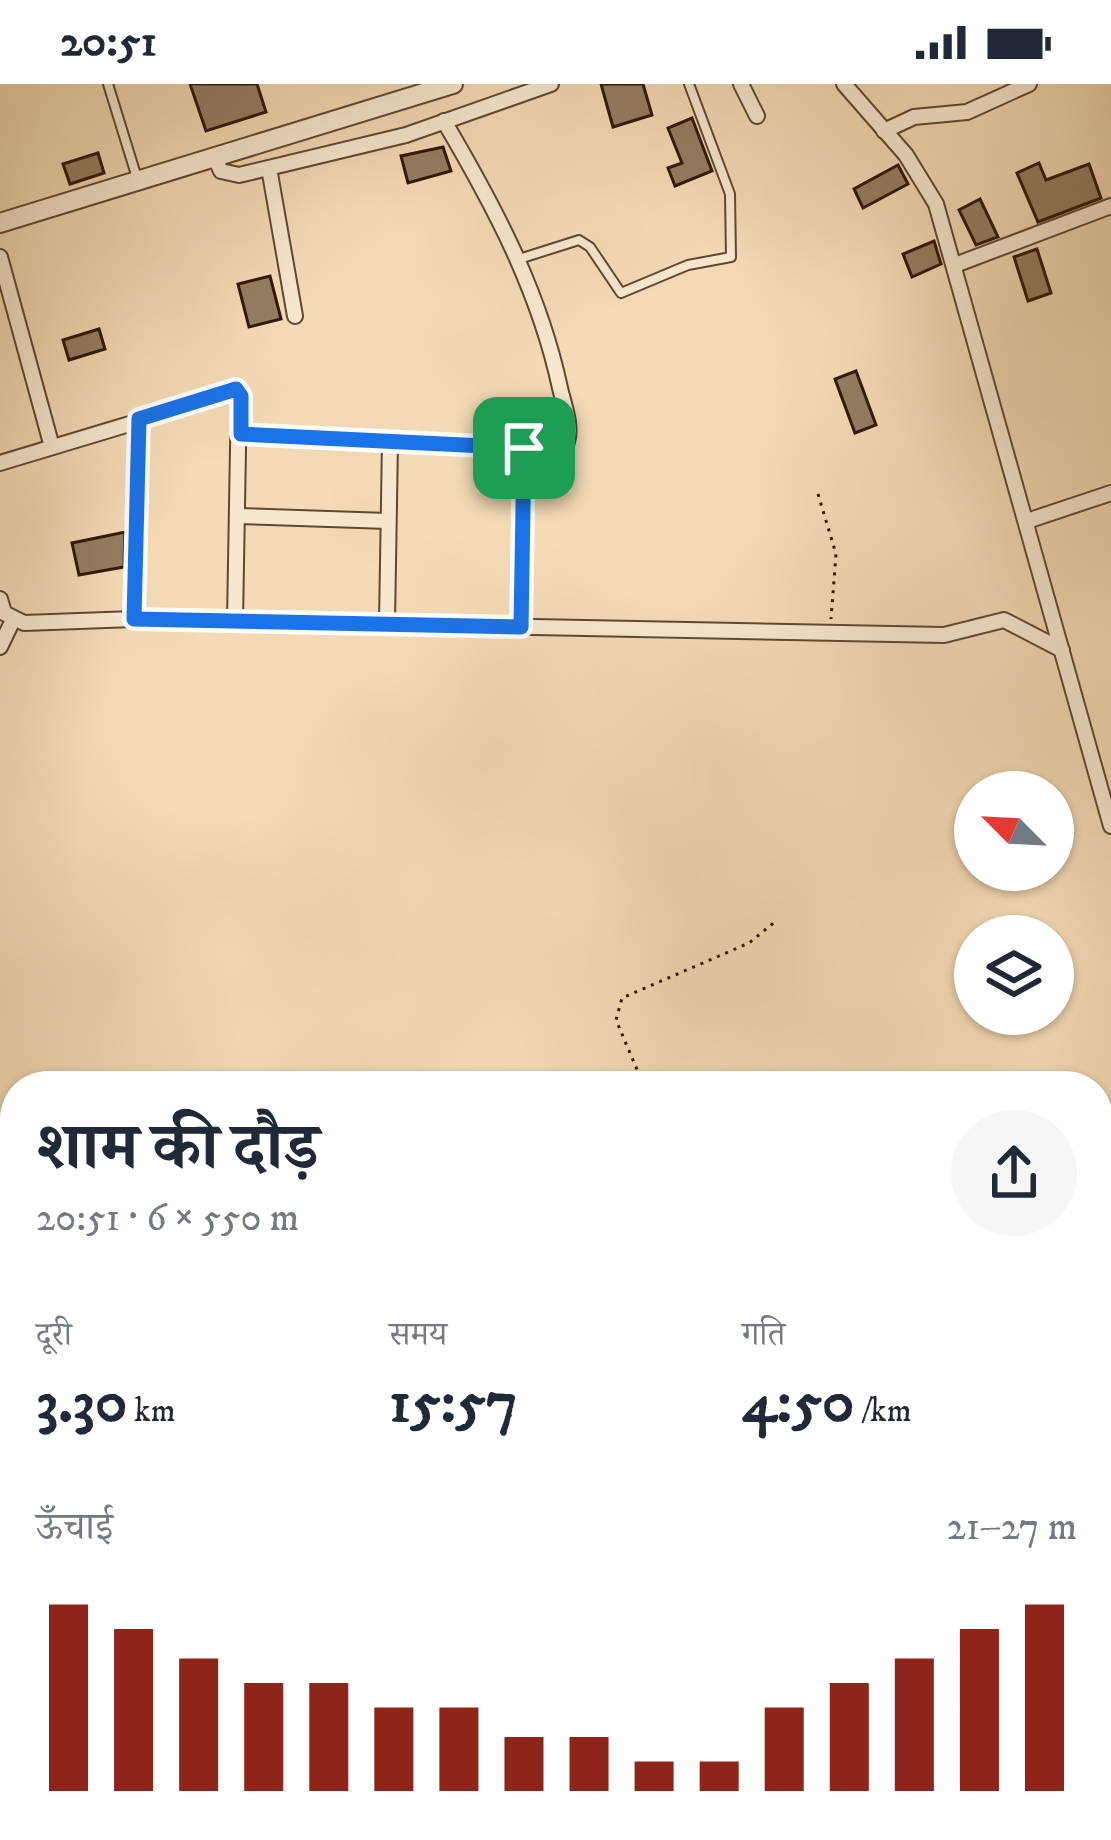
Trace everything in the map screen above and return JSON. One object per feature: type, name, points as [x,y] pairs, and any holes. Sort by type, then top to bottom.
[{"type":"street","points":[[0,223],[452,84]]},
{"type":"street","points":[[214,156],[221,171],[231,176],[444,121],[551,84]]},
{"type":"street","points":[[741,84],[757,116]]},
{"type":"street","points":[[844,84],[930,191],[955,265],[1111,826]]},
{"type":"street","points":[[884,130],[914,117],[967,112],[1029,84]]},
{"type":"street","points":[[241,434],[524,448],[561,446],[569,437],[554,358],[519,259],[444,121]]},
{"type":"street","points":[[268,168],[295,316]]},
{"type":"street","points":[[955,265],[1111,206]]},
{"type":"street","points":[[0,257],[52,447]]},
{"type":"street","points":[[0,463],[236,389],[241,396],[241,434],[235,621]]},
{"type":"street","points":[[134,619],[139,419]]},
{"type":"street","points":[[387,623],[390,442]]},
{"type":"street","points":[[521,627],[524,448]]},
{"type":"street","points":[[1027,520],[1111,493]]},
{"type":"street","points":[[238,515],[388,521]]},
{"type":"street","points":[[0,599],[13,620]]},
{"type":"street","points":[[13,620],[944,635],[1004,620],[1062,650]]},
{"type":"street","points":[[0,647],[13,620]]},
{"type":"lane","points":[[108,84],[138,180]]},
{"type":"lane","points":[[519,259],[579,240],[590,247],[621,293],[688,266],[731,257],[730,194],[689,84]]},
{"type":"path","points":[[818,494],[836,554],[830,633]]},
{"type":"path","points":[[638,1071],[616,1020],[622,998],[748,943],[776,922]]},
{"type":"building","points":[[190,84],[257,84],[266,112],[206,131]]},
{"type":"building","points":[[601,84],[643,84],[652,115],[613,127]]},
{"type":"building","points":[[692,118],[712,171],[675,186],[668,168],[682,163],[668,128]]},
{"type":"building","points":[[443,147],[451,171],[408,183],[401,156]]},
{"type":"building","points":[[98,153],[104,173],[70,184],[63,164]]},
{"type":"building","points":[[1039,163],[1046,180],[1089,164],[1101,198],[1038,222],[1017,173]]},
{"type":"building","points":[[898,165],[908,184],[863,208],[854,189]]},
{"type":"building","points":[[980,199],[998,237],[976,245],[959,210]]},
{"type":"building","points":[[934,241],[941,264],[912,277],[903,254]]},
{"type":"building","points":[[1037,249],[1051,293],[1028,301],[1014,257]]},
{"type":"building","points":[[270,276],[281,319],[249,327],[238,284]]},
{"type":"building","points":[[99,329],[105,349],[69,360],[63,340]]},
{"type":"building","points":[[856,371],[876,425],[855,433],[835,379]]},
{"type":"building","points":[[125,532],[124,567],[79,575],[72,543]]},
{"type":"route","points":[[236,389],[241,396],[241,434],[524,448],[521,627],[134,619],[139,419],[236,389]]}]
